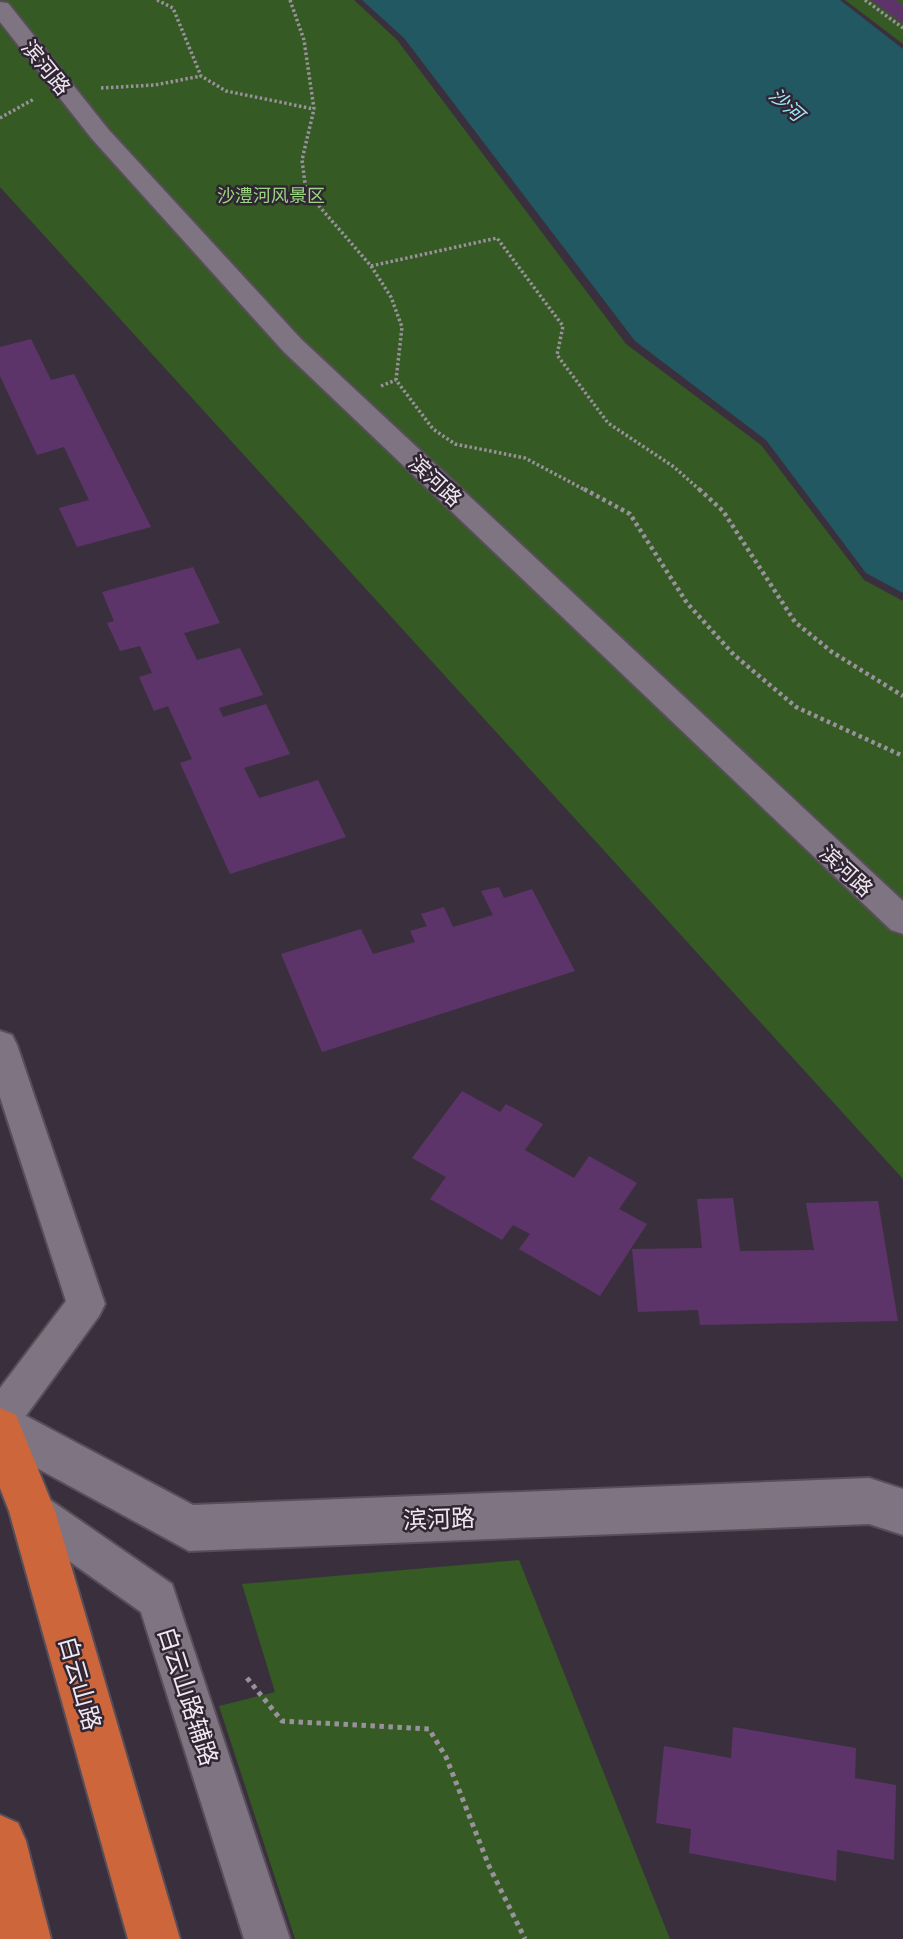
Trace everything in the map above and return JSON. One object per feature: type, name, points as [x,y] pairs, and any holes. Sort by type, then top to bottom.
[{"type":"highway","name":"白云山路","points":[[0,1430],[32,1511],[154,1939]]},
{"type":"highway","points":[[0,1841],[26,1939]]},
{"type":"street","name":"滨河路","points":[[0,8],[100,134],[292,345],[903,921]]},
{"type":"street","points":[[0,1045],[86,1304],[0,1419]]},
{"type":"street","name":"滨河路","points":[[0,1424],[189,1528],[892,1503]]},
{"type":"street","name":"白云山路辅路","points":[[32,1511],[158,1598],[267,1939]]},
{"type":"path","points":[[157,0],[173,8],[201,76],[226,91],[314,108]]},
{"type":"path","points":[[290,0],[304,40],[314,108],[302,160],[306,191],[372,266],[391,297],[401,327],[396,380],[433,429],[456,444],[525,458],[630,514],[687,603],[734,655],[796,707],[903,756]]},
{"type":"path","points":[[865,0],[903,28]]},
{"type":"path","points":[[372,266],[497,238],[564,326],[556,355],[608,423],[674,467],[723,511],[794,622],[832,652],[903,696]]},
{"type":"path","points":[[247,1678],[282,1721],[429,1729],[446,1757],[489,1866],[526,1939]]},
{"type":"green space","name":"沙澧河风景区","points":[[0,0],[354,0],[397,40],[626,344],[761,445],[864,580],[903,601],[903,1179],[0,187]]},
{"type":"green space","points":[[845,0],[903,0],[903,44]]},
{"type":"green space","points":[[519,1560],[670,1939],[295,1939],[219,1706],[275,1692],[242,1584]]},
{"type":"water","name":"沙河","points":[[362,0],[840,0],[903,49],[903,593],[866,573],[766,440],[635,341],[404,38]]},
{"type":"building","points":[[871,0],[896,0],[903,5],[903,24]]},
{"type":"building","points":[[31,339],[51,380],[74,374],[151,527],[77,547],[59,508],[89,500],[64,447],[37,455],[0,376],[0,347]]},
{"type":"building","points":[[193,567],[220,623],[184,633],[197,660],[240,648],[263,695],[219,708],[223,717],[266,704],[290,754],[244,768],[259,798],[318,780],[346,837],[230,874],[180,763],[192,759],[168,706],[154,711],[139,677],[152,673],[140,646],[120,651],[107,623],[114,621],[102,592]]},
{"type":"building","points":[[499,887],[504,898],[532,889],[575,971],[322,1052],[281,954],[361,929],[373,954],[415,942],[410,931],[427,926],[421,914],[444,907],[453,927],[493,915],[481,891]]},
{"type":"building","points":[[462,1091],[500,1112],[506,1104],[543,1124],[525,1150],[574,1178],[589,1156],[637,1183],[619,1209],[647,1224],[600,1296],[519,1249],[530,1234],[513,1225],[502,1240],[430,1199],[446,1177],[412,1158]]},
{"type":"building","points":[[733,1198],[740,1251],[814,1250],[806,1203],[878,1201],[898,1321],[700,1325],[698,1310],[638,1312],[632,1249],[702,1248],[697,1199]]},
{"type":"building","points":[[733,1727],[856,1748],[855,1778],[896,1785],[894,1860],[837,1850],[836,1881],[689,1853],[691,1829],[656,1823],[664,1746],[731,1758]]}]
